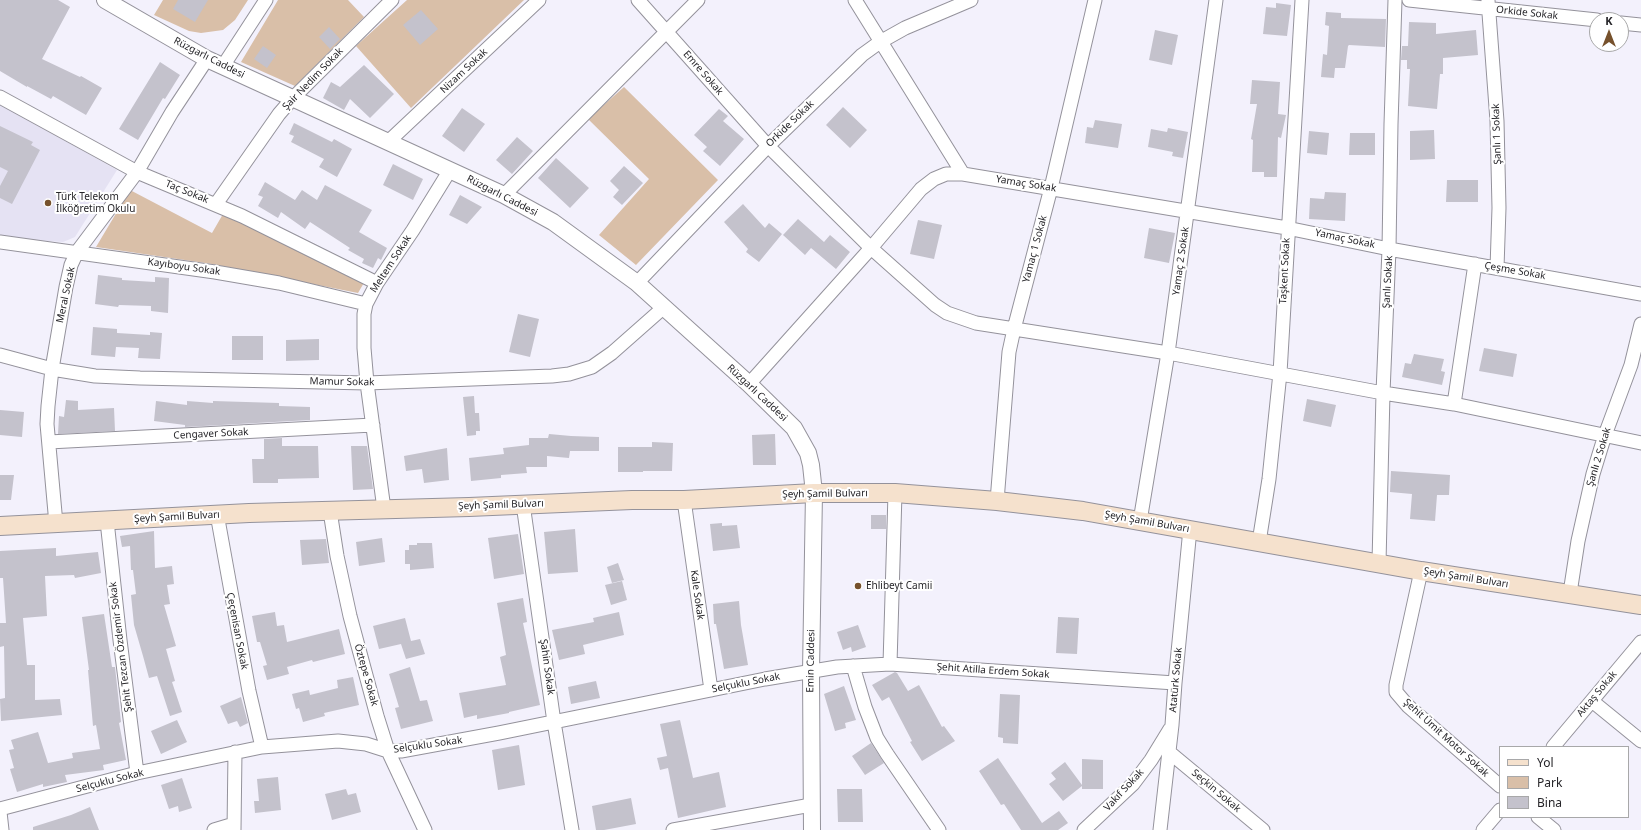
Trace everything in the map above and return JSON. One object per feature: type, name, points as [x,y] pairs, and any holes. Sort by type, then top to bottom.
[{"type":"main road","name":"Şeyh Şamil Bulvarı","points":[[0,526],[217,514],[632,500],[684,500],[814,493],[896,493],[997,501],[1083,511],[1421,571],[1641,604]]},
{"type":"street","name":"Rüzgarlı Caddesi","points":[[105,0],[207,59],[292,99],[504,194],[553,222],[637,283],[749,384],[794,428],[808,453],[814,493]]},
{"type":"street","points":[[223,66],[266,0]]},
{"type":"street","name":"Şair Nedim Sokak","points":[[216,204],[279,114],[292,99],[392,0]]},
{"type":"street","name":"Nizam Sokak","points":[[388,142],[539,0]]},
{"type":"street","name":"Emre Sokak","points":[[638,0],[768,146],[871,248],[935,305],[948,313],[976,323],[1168,353],[1383,393],[1454,404],[1641,443]]},
{"type":"street","points":[[504,194],[666,30],[698,0]]},
{"type":"street","points":[[855,0],[963,174]]},
{"type":"street","name":"Orkide Sokak","points":[[637,283],[768,146],[851,64],[880,42],[905,28],[971,0]]},
{"type":"street","name":"Yamaç 1 Sokak","points":[[997,501],[1008,365],[1014,329],[1051,188],[1095,0]]},
{"type":"street","name":"Yamaç 2 Sokak","points":[[1140,521],[1168,353],[1216,0]]},
{"type":"street","name":"Taşkent Sokak","points":[[1259,542],[1269,479],[1280,373],[1287,228],[1302,0]]},
{"type":"street","name":"Şanlı Sokak","points":[[1379,563],[1395,0]]},
{"type":"street","name":"Orkide Sokak","points":[[1409,0],[1488,5],[1589,19]]},
{"type":"street","name":"Şanlı 1 Sokak","points":[[1488,5],[1497,121],[1499,208],[1497,268]]},
{"type":"street","points":[[1631,24],[1641,35]]},
{"type":"street","name":"Meral Sokak","points":[[56,524],[49,442],[48,406],[52,369],[71,265],[77,252],[137,172],[172,112],[207,59]]},
{"type":"street","name":"Taç Sokak","points":[[0,97],[137,172],[216,204],[377,283]]},
{"type":"street","name":"Meltem Sokak","points":[[384,509],[368,383],[363,332],[364,314],[366,304],[377,283],[413,230],[450,170]]},
{"type":"street","name":"Yamaç Sokak","points":[[749,384],[871,248],[921,189],[934,179],[946,174],[963,174],[1051,188],[1287,228],[1389,248]]},
{"type":"street","name":"Kayıboyu Sokak","points":[[0,242],[215,272],[279,283],[366,304]]},
{"type":"street","name":"Çeşme Sokak","points":[[1389,248],[1641,294]]},
{"type":"street","points":[[1454,404],[1475,264]]},
{"type":"street","name":"Mamur Sokak","points":[[0,355],[52,369],[95,376],[140,378],[368,383],[552,376],[582,371],[592,367],[612,353],[663,308]]},
{"type":"street","name":"Şanlı 2 Sokak","points":[[1570,593],[1585,506],[1605,435],[1631,365],[1641,324]]},
{"type":"street","name":"Cengaver Sokak","points":[[49,442],[373,425]]},
{"type":"street","name":"Emin Caddesi","points":[[812,830],[811,671],[814,493]]},
{"type":"street","points":[[890,664],[896,493]]},
{"type":"street","name":"Kale Sokak","points":[[684,500],[711,690]]},
{"type":"street","name":"Şahin Sokak","points":[[524,504],[554,722],[572,830]]},
{"type":"street","name":"Öztepe Sokak","points":[[330,511],[337,556],[350,616],[388,751],[425,830]]},
{"type":"street","name":"Çeçenisan Sokak","points":[[217,514],[247,684],[262,747]]},
{"type":"street","name":"Şehit Tezcan Özdemir Sokak","points":[[107,521],[137,773]]},
{"type":"street","name":"Atatürk Sokak","points":[[1160,830],[1172,725],[1190,530]]},
{"type":"street","name":"Şehit Ümit Motor Sokak","points":[[1421,571],[1396,685],[1396,692],[1408,706],[1499,785]]},
{"type":"street","name":"Aktaş Sokak","points":[[1554,746],[1641,642]]},
{"type":"street","name":"Şehit Atilla Erdem Sokak","points":[[811,671],[853,666],[890,664],[1175,683]]},
{"type":"street","points":[[853,666],[865,706],[877,738],[886,754],[939,830]]},
{"type":"street","name":"Selçuklu Sokak","points":[[0,810],[137,773],[262,747],[338,741],[366,744],[388,751],[401,751],[811,671]]},
{"type":"street","points":[[1592,700],[1641,741]]},
{"type":"street","name":"Vakıf Sokak","points":[[1084,830],[1133,784],[1151,760],[1172,725]]},
{"type":"street","points":[[214,830],[234,827],[235,752]]},
{"type":"street","name":"Seçkin Sokak","points":[[1169,752],[1263,830]]},
{"type":"street","points":[[673,830],[811,805]]},
{"type":"street","points":[[0,810],[2,830]]},
{"type":"street","points":[[1483,830],[1499,811]]},
{"type":"street","points":[[1539,818],[1554,830]]},
{"type":"shaded area","name":"Türk Telekom İlköğretim Okulu","points":[[0,104],[117,170],[75,237],[63,242],[0,238]]},
{"type":"green space","points":[[163,0],[248,0],[235,20],[223,30],[201,33],[189,31],[154,15]]},
{"type":"green space","points":[[278,0],[348,0],[364,17],[295,86],[241,62]]},
{"type":"green space","points":[[407,0],[524,0],[411,108],[356,46]]},
{"type":"green space","points":[[624,87],[718,180],[636,265],[599,235],[649,179],[588,119]]},
{"type":"green space","points":[[130,190],[212,233],[223,214],[365,281],[358,293],[212,264],[96,247]]},
{"type":"building","points":[[0,0],[58,0],[70,7],[42,59],[80,77],[81,76],[102,88],[86,115],[53,96],[51,99],[27,87],[0,71]]},
{"type":"building","points":[[178,0],[208,0],[195,22],[173,9]]},
{"type":"building","points":[[1276,3],[1291,5],[1287,36],[1263,34],[1266,7],[1276,8]]},
{"type":"building","points":[[421,10],[438,29],[420,45],[403,25]]},
{"type":"building","points":[[1326,12],[1341,13],[1341,18],[1386,19],[1385,47],[1349,45],[1345,68],[1335,68],[1334,78],[1321,77],[1323,54],[1327,55],[1329,26],[1325,25]]},
{"type":"building","points":[[1409,22],[1436,23],[1436,34],[1476,30],[1478,55],[1443,58],[1443,74],[1440,74],[1437,109],[1408,106],[1410,69],[1407,69],[1407,60],[1401,60],[1402,46],[1408,46]]},
{"type":"building","points":[[329,27],[340,39],[330,49],[319,37]]},
{"type":"building","points":[[1155,30],[1178,35],[1172,65],[1149,60]]},
{"type":"building","points":[[263,46],[276,55],[267,68],[254,59]]},
{"type":"building","points":[[160,62],[180,75],[165,99],[163,98],[138,140],[119,129]]},
{"type":"building","points":[[364,65],[394,94],[370,118],[350,99],[344,110],[323,98],[331,82],[340,87]]},
{"type":"building","points":[[1252,80],[1280,82],[1278,114],[1286,115],[1281,138],[1278,137],[1277,177],[1264,177],[1264,172],[1252,172],[1253,140],[1251,139],[1257,104],[1250,104]]},
{"type":"building","points":[[843,107],[867,130],[850,148],[826,125]]},
{"type":"building","points":[[462,108],[485,124],[464,152],[442,136]]},
{"type":"building","points":[[719,109],[728,116],[723,121],[744,139],[720,166],[703,151],[707,147],[694,135]]},
{"type":"building","points":[[1095,120],[1122,124],[1118,148],[1085,143],[1087,127],[1093,128]]},
{"type":"building","points":[[294,123],[332,142],[334,139],[352,149],[337,177],[319,167],[324,159],[291,142],[294,136],[289,134]]},
{"type":"building","points":[[0,126],[33,142],[31,145],[40,150],[12,204],[0,198],[0,186],[8,171],[0,167]]},
{"type":"building","points":[[1168,128],[1188,132],[1183,158],[1172,156],[1173,152],[1148,147],[1151,129],[1167,132]]},
{"type":"building","points":[[1434,130],[1435,159],[1410,160],[1410,131]]},
{"type":"building","points":[[1309,131],[1329,133],[1327,155],[1307,153]]},
{"type":"building","points":[[1350,133],[1375,133],[1375,155],[1349,155]]},
{"type":"building","points":[[517,137],[533,151],[512,174],[496,160]]},
{"type":"building","points":[[556,158],[589,188],[570,208],[538,178]]},
{"type":"building","points":[[393,164],[423,179],[413,200],[383,185]]},
{"type":"building","points":[[624,166],[643,183],[622,205],[613,197],[619,190],[610,181]]},
{"type":"building","points":[[1447,180],[1478,180],[1478,202],[1446,202]]},
{"type":"building","points":[[265,182],[295,200],[302,190],[317,200],[325,185],[372,210],[359,232],[387,248],[381,260],[378,258],[373,268],[362,263],[364,259],[348,250],[350,248],[310,222],[305,229],[281,212],[278,218],[258,206],[263,197],[258,195]]},
{"type":"building","points":[[1325,192],[1346,193],[1345,221],[1309,219],[1310,198],[1324,199]]},
{"type":"building","points":[[460,195],[482,207],[467,224],[449,215]]},
{"type":"building","points":[[743,204],[765,228],[769,223],[782,234],[759,262],[746,252],[748,249],[724,222]]},
{"type":"building","points":[[798,219],[824,242],[830,235],[850,252],[836,269],[811,248],[805,255],[783,235]]},
{"type":"building","points":[[918,220],[942,225],[934,259],[910,254]]},
{"type":"building","points":[[1149,228],[1175,233],[1169,263],[1144,258]]},
{"type":"building","points":[[98,275],[122,278],[122,280],[155,282],[155,277],[169,278],[168,313],[151,311],[151,306],[119,305],[118,307],[95,304]]},
{"type":"building","points":[[518,314],[539,319],[530,357],[509,352]]},
{"type":"building","points":[[93,327],[117,329],[117,333],[150,335],[150,332],[162,333],[160,359],[138,358],[139,348],[116,347],[115,357],[91,355]]},
{"type":"building","points":[[232,336],[263,336],[263,360],[232,360]]},
{"type":"building","points":[[319,339],[319,360],[286,361],[286,340]]},
{"type":"building","points":[[1484,348],[1517,354],[1513,377],[1479,371]]},
{"type":"building","points":[[1414,354],[1444,359],[1441,371],[1445,372],[1442,385],[1402,377],[1405,363],[1411,364]]},
{"type":"building","points":[[474,396],[475,413],[479,413],[480,431],[476,431],[476,435],[467,436],[463,397]]},
{"type":"building","points":[[1307,399],[1336,405],[1331,427],[1303,421]]},
{"type":"building","points":[[66,400],[78,401],[78,410],[114,408],[115,431],[58,434],[59,416],[64,417]]},
{"type":"building","points":[[156,401],[187,405],[187,401],[213,403],[213,401],[279,403],[279,406],[310,407],[310,420],[185,427],[185,425],[154,421]]},
{"type":"building","points":[[0,410],[24,412],[22,437],[0,435]]},
{"type":"building","points":[[549,434],[599,437],[599,451],[570,451],[569,458],[547,456],[547,467],[526,467],[527,473],[501,475],[501,478],[471,481],[469,458],[504,454],[503,448],[529,445],[529,438],[548,438]]},
{"type":"building","points":[[775,434],[776,465],[753,465],[752,435]]},
{"type":"building","points":[[282,438],[282,446],[318,446],[319,478],[278,479],[278,483],[253,483],[252,459],[264,459],[264,439]]},
{"type":"building","points":[[652,442],[673,443],[672,471],[618,472],[618,447],[652,447]]},
{"type":"building","points":[[351,446],[367,446],[373,489],[353,490]]},
{"type":"building","points":[[447,448],[449,480],[424,483],[422,469],[406,471],[404,456]]},
{"type":"building","points":[[1391,471],[1450,475],[1449,495],[1437,495],[1435,521],[1410,519],[1412,494],[1390,492]]},
{"type":"building","points":[[0,475],[14,475],[11,500],[0,500]]},
{"type":"building","points":[[871,515],[886,515],[886,529],[871,529]]},
{"type":"building","points":[[722,523],[722,526],[737,525],[740,548],[713,551],[710,524]]},
{"type":"building","points":[[575,529],[578,572],[548,574],[544,532]]},
{"type":"building","points":[[154,531],[155,568],[172,566],[174,584],[167,585],[170,604],[164,605],[176,646],[166,649],[175,681],[172,682],[182,712],[170,716],[157,676],[149,678],[134,625],[131,595],[136,594],[133,570],[131,570],[130,546],[122,547],[120,536]]},
{"type":"building","points":[[518,534],[524,574],[494,579],[488,538]]},
{"type":"building","points":[[382,538],[385,562],[359,566],[356,542]]},
{"type":"building","points":[[326,539],[329,563],[302,565],[300,540]]},
{"type":"building","points":[[417,543],[432,543],[434,568],[410,570],[410,564],[405,564],[405,550],[409,550],[409,545],[417,545]]},
{"type":"building","points":[[56,548],[56,556],[98,552],[101,573],[75,578],[74,575],[45,576],[47,616],[23,618],[27,665],[35,665],[35,700],[60,699],[62,715],[1,721],[0,699],[5,698],[4,646],[0,647],[0,623],[6,623],[3,578],[0,578],[0,551]]},
{"type":"building","points":[[618,563],[624,580],[612,583],[607,567]]},
{"type":"building","points":[[622,581],[627,600],[611,605],[605,585]]},
{"type":"building","points":[[523,598],[527,622],[523,623],[540,705],[477,719],[477,715],[464,718],[459,693],[506,685],[500,657],[506,655],[497,603]]},
{"type":"building","points":[[739,601],[741,625],[748,665],[724,669],[716,624],[714,624],[713,604]]},
{"type":"building","points":[[275,612],[277,626],[284,625],[287,642],[339,629],[345,654],[313,662],[312,660],[287,667],[289,674],[267,680],[263,666],[267,665],[260,642],[257,642],[252,616]]},
{"type":"building","points":[[619,612],[624,635],[583,645],[585,654],[559,660],[552,630],[594,622],[593,618]]},
{"type":"building","points":[[104,614],[112,667],[115,667],[121,722],[119,723],[126,760],[103,765],[104,770],[65,775],[67,782],[43,787],[43,784],[17,792],[10,769],[14,768],[9,750],[14,749],[11,740],[38,732],[48,763],[73,758],[72,753],[100,749],[96,725],[93,726],[89,670],[82,617]]},
{"type":"building","points":[[1058,617],[1079,618],[1077,654],[1056,653]]},
{"type":"building","points":[[405,618],[411,641],[420,639],[425,654],[406,659],[401,644],[379,649],[373,626]]},
{"type":"building","points":[[858,625],[866,647],[852,652],[851,647],[843,650],[837,632]]},
{"type":"building","points":[[410,667],[420,701],[427,700],[433,721],[401,729],[395,708],[399,707],[389,674]]},
{"type":"building","points":[[895,672],[908,691],[919,685],[942,727],[944,726],[955,741],[922,761],[910,742],[912,741],[889,697],[882,701],[872,685]]},
{"type":"building","points":[[353,677],[359,705],[324,713],[325,716],[303,722],[299,708],[296,709],[292,694],[309,690],[310,695],[338,688],[337,680]]},
{"type":"building","points":[[596,681],[600,698],[571,704],[568,687]]},
{"type":"building","points":[[844,686],[856,720],[845,723],[846,728],[835,731],[824,694]]},
{"type":"building","points":[[1000,694],[1020,695],[1018,744],[1003,743],[1003,738],[998,737]]},
{"type":"building","points":[[241,697],[248,723],[240,727],[237,721],[228,724],[220,706]]},
{"type":"building","points":[[177,720],[187,742],[161,754],[151,731]]},
{"type":"building","points":[[680,720],[693,778],[719,772],[726,807],[678,818],[668,768],[660,770],[657,758],[667,756],[660,724]]},
{"type":"building","points":[[871,743],[884,763],[865,775],[852,756]]},
{"type":"building","points":[[519,745],[525,785],[498,790],[492,750]]},
{"type":"building","points":[[998,758],[1042,823],[1059,811],[1068,823],[1058,830],[1021,830],[1004,804],[1001,805],[979,771]]},
{"type":"building","points":[[1082,759],[1103,760],[1103,789],[1082,789],[1082,786],[1063,801],[1049,784],[1056,779],[1051,773],[1065,762],[1082,785]]},
{"type":"building","points":[[278,777],[281,810],[255,813],[254,801],[259,801],[257,779]]},
{"type":"building","points":[[182,778],[192,808],[179,812],[178,806],[169,809],[161,785]]},
{"type":"building","points":[[346,789],[348,795],[356,793],[361,812],[332,820],[325,794]]},
{"type":"building","points":[[837,789],[862,789],[863,822],[838,822]]},
{"type":"building","points":[[631,798],[636,824],[596,830],[592,806]]},
{"type":"building","points":[[90,807],[99,830],[33,830],[33,827],[71,815]]},
{"type":"place","name":"Türk Telekom İlköğretim Okulu","points":[[48,203]]},
{"type":"place","name":"Ehlibeyt Camii","points":[[858,586]]}]
